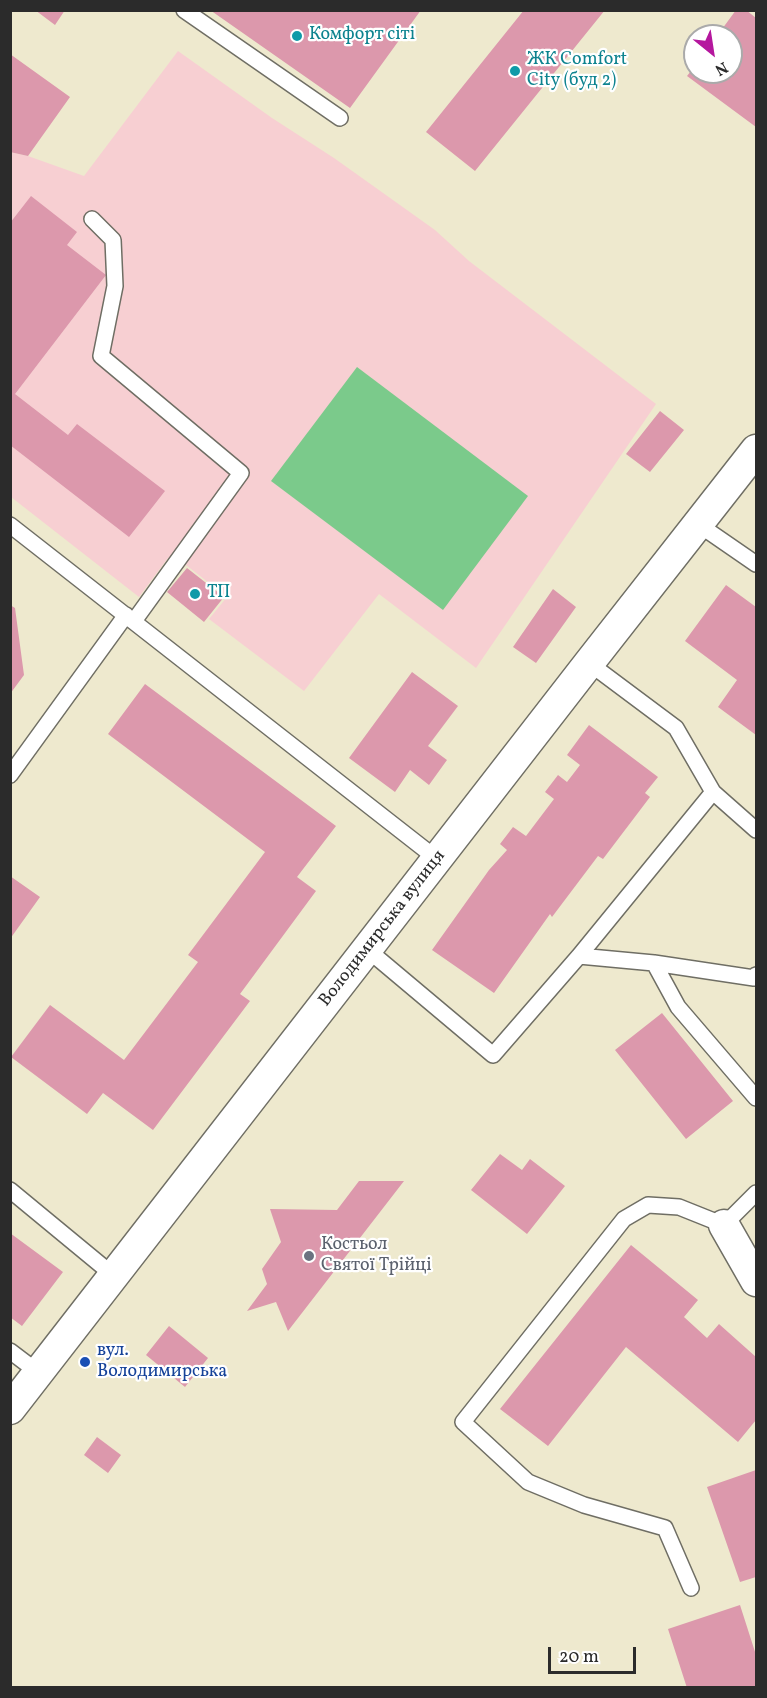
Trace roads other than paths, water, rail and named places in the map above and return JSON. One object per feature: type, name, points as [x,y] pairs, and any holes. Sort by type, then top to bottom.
[{"type":"street","name":"Володимирська вулиця","points":[[10,1409],[368,950],[588,663],[698,524],[753,462]]},
{"type":"street","points":[[724,1225],[756,1281]]},
{"type":"lane","points":[[184,10],[340,118]]},
{"type":"lane","points":[[10,775],[242,473],[101,356],[115,286],[113,240],[92,219]]},
{"type":"lane","points":[[698,524],[756,564]]},
{"type":"lane","points":[[10,525],[437,859]]},
{"type":"lane","points":[[588,663],[676,728],[712,792],[756,831]]},
{"type":"lane","points":[[368,950],[493,1055],[579,956],[712,792]]},
{"type":"lane","points":[[579,956],[654,963],[754,978],[756,975]]},
{"type":"lane","points":[[654,963],[678,1007],[756,1098]]},
{"type":"lane","points":[[10,1190],[113,1275]]},
{"type":"lane","points":[[691,1588],[665,1528],[584,1505],[528,1482],[463,1422],[624,1219],[648,1205],[680,1207],[724,1225],[756,1193]]},
{"type":"lane","points":[[10,1351],[39,1373]]},
{"type":"place","name":"Комфорт сіті","points":[[297,36]]},
{"type":"place","name":"ЖК Comfort City (буд 2)","points":[[515,71]]},
{"type":"place","name":"ТП","points":[[195,594]]},
{"type":"place","name":"Костьол Святої Трійці","points":[[309,1256]]},
{"type":"place","name":"вул. Володимирська","points":[[85,1362]]}]
